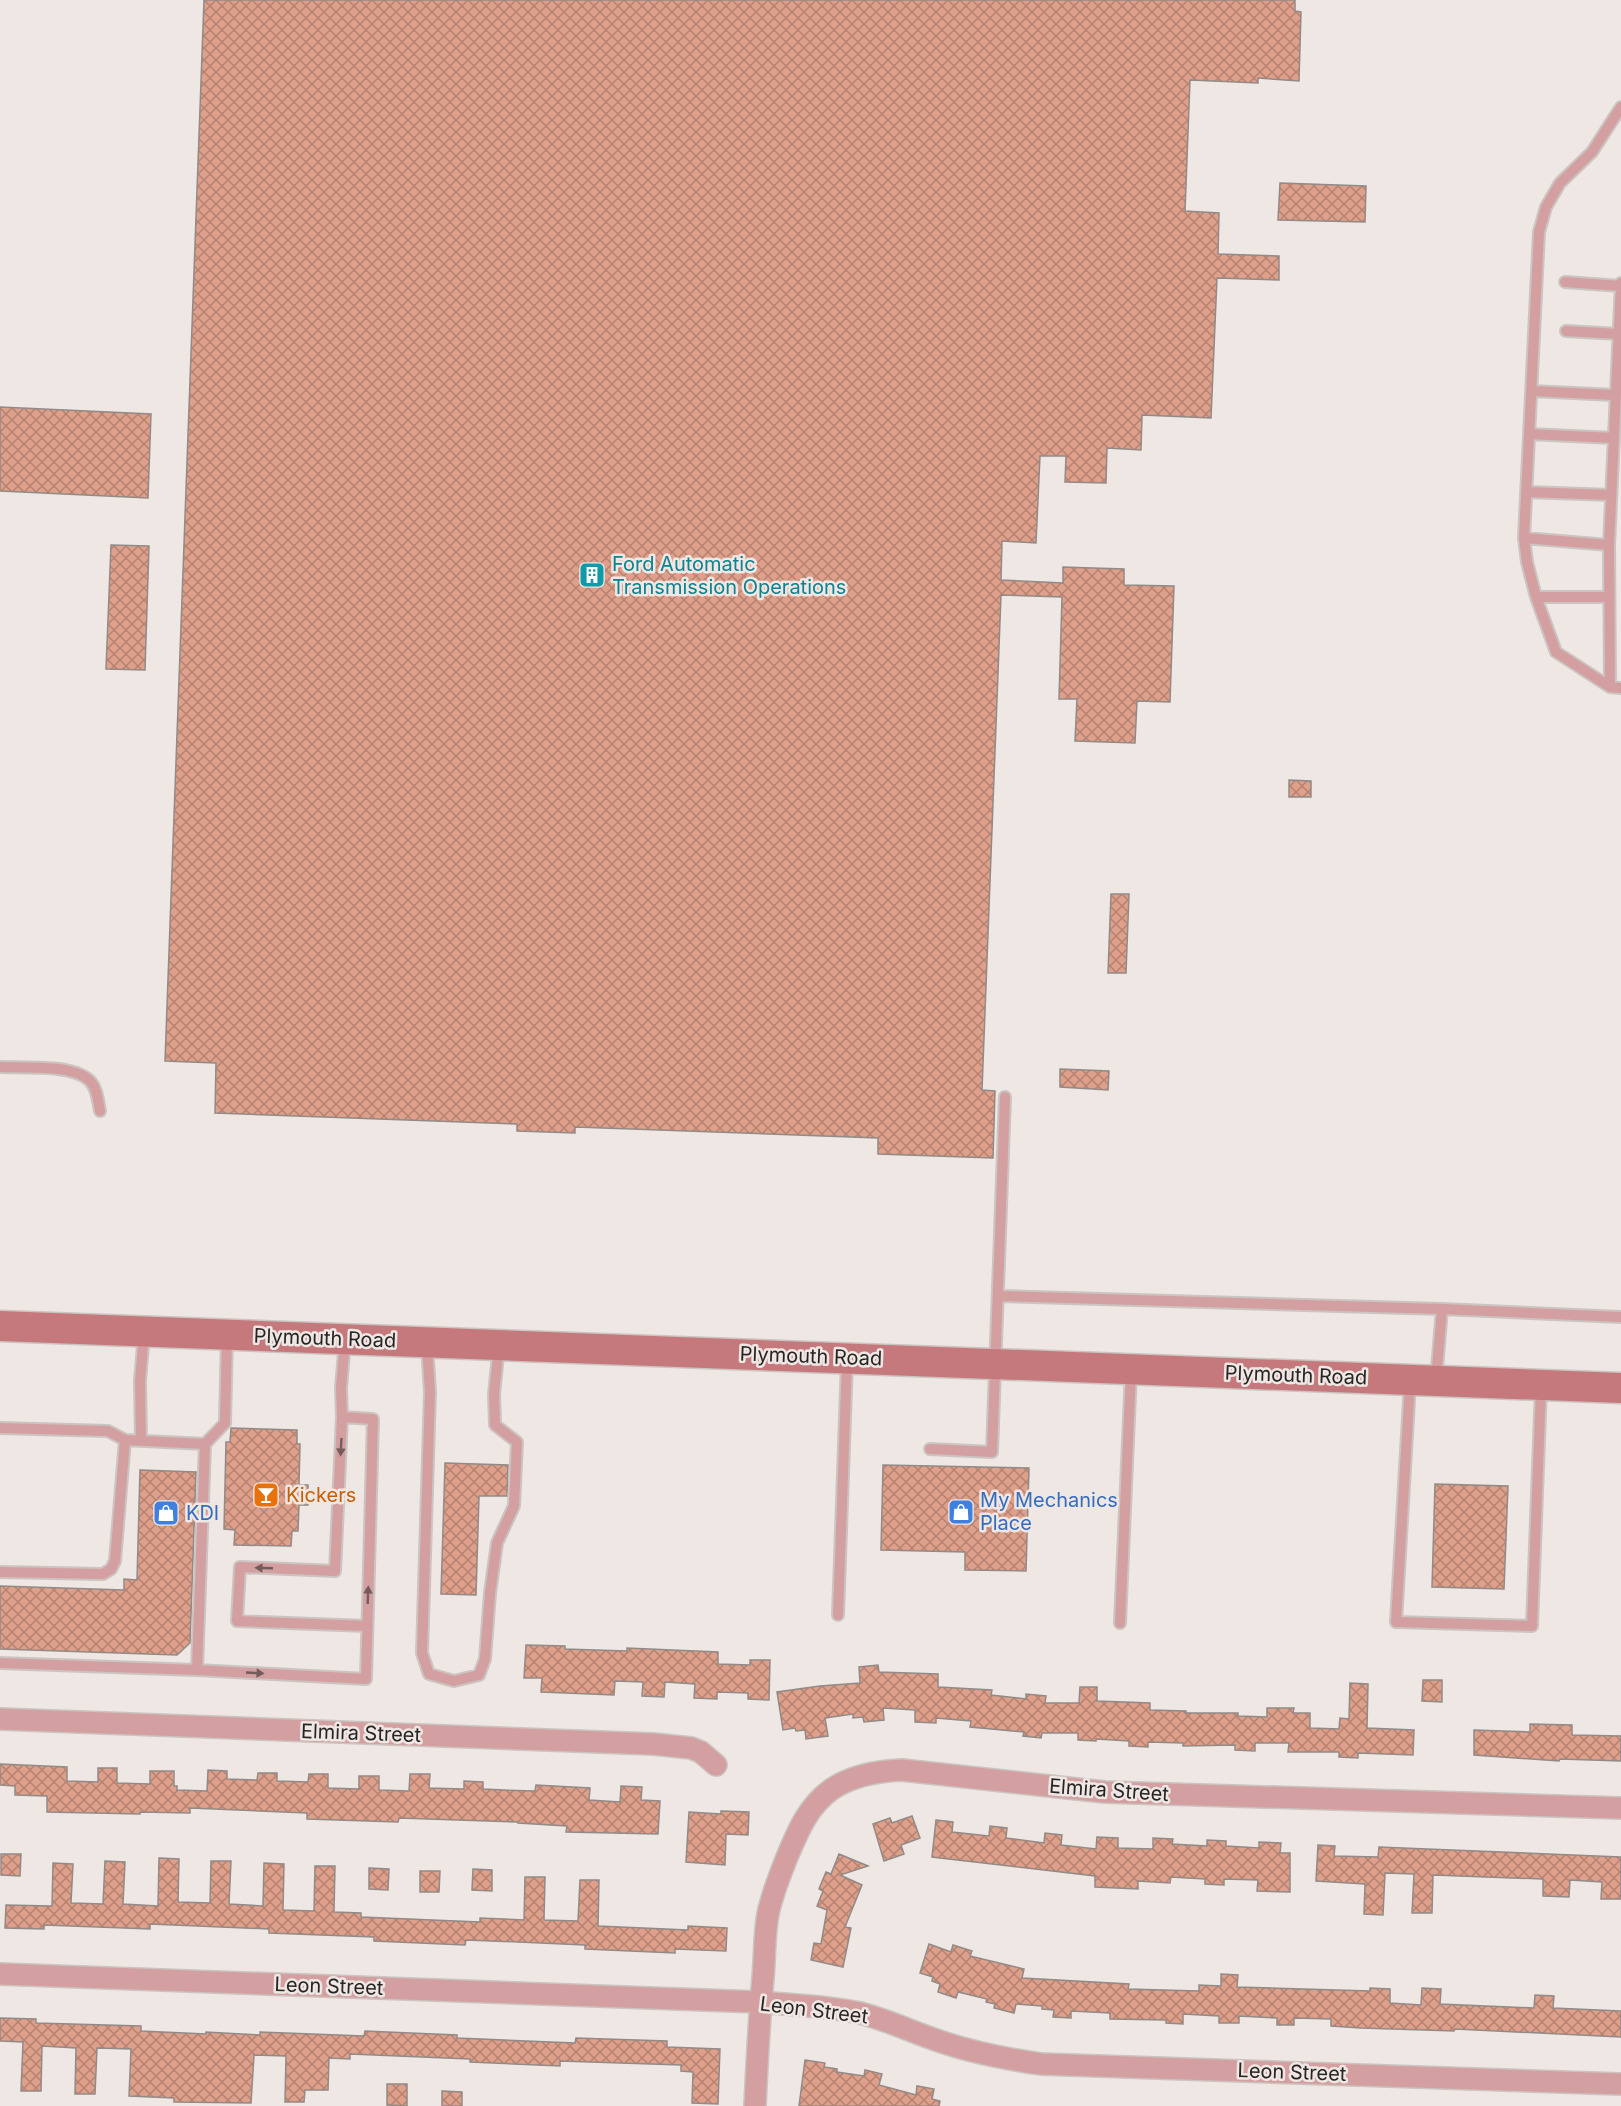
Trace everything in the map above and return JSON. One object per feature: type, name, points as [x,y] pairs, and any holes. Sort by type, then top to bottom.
[{"type":"main road","name":"Plymouth Road","points":[[0,1326],[1621,1388]]},
{"type":"street","name":"Elmira Street","points":[[0,1719],[653,1744],[691,1748],[701,1752],[716,1765]]},
{"type":"street","name":"Elmira Street","points":[[755,2106],[759,2002],[768,1912],[798,1830],[814,1806],[833,1789],[854,1778],[878,1771],[902,1770],[1105,1792],[1621,1808]]},
{"type":"street","name":"Leon Street","points":[[0,1974],[759,2002],[859,2013],[891,2022],[967,2050],[1004,2059],[1041,2064],[1621,2084]]},
{"type":"lane","points":[[1616,688],[1556,652],[1536,597],[1524,538],[1539,232],[1546,207],[1560,183],[1592,152],[1621,107]]},
{"type":"lane","points":[[1565,282],[1621,285],[1619,360],[1614,395],[1609,545],[1609,597],[1616,688]]},
{"type":"lane","points":[[1566,331],[1619,334]]},
{"type":"lane","points":[[1532,391],[1614,395]]},
{"type":"lane","points":[[1529,434],[1614,438]]},
{"type":"lane","points":[[1527,492],[1611,495]]},
{"type":"lane","points":[[1524,538],[1609,545]]},
{"type":"lane","points":[[1536,597],[1609,597]]},
{"type":"lane","points":[[0,1067],[74,1071],[90,1081],[97,1093],[100,1111]]},
{"type":"lane","points":[[930,1449],[992,1452],[1005,1097]]},
{"type":"lane","points":[[998,1296],[1442,1309],[1621,1317]]},
{"type":"lane","points":[[1442,1309],[1423,1380],[1396,1622],[1532,1626],[1542,1385]]},
{"type":"lane","points":[[141,1441],[140,1381],[144,1331]]},
{"type":"lane","points":[[197,1670],[205,1444],[225,1423],[227,1334]]},
{"type":"lane","points":[[345,1339],[341,1388],[342,1417],[335,1571],[240,1567],[237,1621],[367,1626]]},
{"type":"lane","points":[[427,1342],[430,1392],[422,1653],[429,1674],[454,1681],[479,1675],[485,1659],[497,1542],[514,1506],[517,1442],[495,1425],[494,1394],[499,1345]]},
{"type":"lane","points":[[838,1615],[847,1358]]},
{"type":"lane","points":[[1120,1623],[1131,1369]]},
{"type":"lane","points":[[0,1663],[366,1679],[374,1419],[342,1417]]},
{"type":"lane","points":[[0,1428],[108,1431],[124,1440],[205,1444]]},
{"type":"lane","points":[[0,1572],[102,1574],[111,1569],[115,1561],[124,1440]]},
{"type":"building","name":"Ford Automatic Transmission Operations","points":[[204,0],[1295,0],[1295,11],[1301,12],[1299,81],[1258,78],[1258,83],[1190,80],[1185,211],[1219,213],[1218,254],[1279,256],[1279,280],[1217,278],[1211,418],[1142,415],[1141,450],[1107,448],[1106,483],[1065,482],[1066,456],[1040,456],[1036,543],[1002,541],[1001,580],[1063,583],[1063,567],[1124,569],[1124,585],[1174,586],[1170,702],[1137,701],[1135,743],[1075,741],[1077,699],[1059,699],[1062,597],[1001,595],[982,1090],[995,1091],[993,1158],[878,1154],[878,1138],[575,1127],[575,1133],[517,1131],[517,1124],[215,1113],[216,1063],[165,1061]]},
{"type":"building","points":[[1280,183],[1366,186],[1365,222],[1278,220]]},
{"type":"building","points":[[0,407],[151,414],[148,498],[0,491]]},
{"type":"building","points":[[111,545],[149,546],[145,670],[106,669]]},
{"type":"building","points":[[1289,780],[1311,781],[1311,797],[1289,797]]},
{"type":"building","points":[[1111,894],[1129,894],[1126,973],[1108,973]]},
{"type":"building","points":[[1060,1069],[1109,1071],[1108,1090],[1060,1087]]},
{"type":"building","name":"Kickers","points":[[231,1428],[297,1430],[297,1444],[300,1444],[299,1485],[308,1485],[308,1505],[299,1505],[298,1531],[292,1531],[291,1546],[234,1545],[235,1530],[224,1529],[226,1442],[230,1442]]},
{"type":"building","points":[[445,1463],[508,1465],[507,1496],[479,1496],[476,1595],[441,1594]]},
{"type":"building","points":[[883,1465],[1029,1468],[1026,1571],[965,1570],[965,1552],[881,1550]]},
{"type":"building","points":[[140,1470],[196,1472],[190,1643],[177,1655],[0,1649],[0,1586],[124,1590],[124,1579],[137,1580]]},
{"type":"building","points":[[1435,1484],[1508,1486],[1504,1589],[1432,1587]]},
{"type":"building","points":[[526,1645],[565,1646],[565,1649],[627,1651],[627,1648],[718,1652],[718,1664],[750,1665],[750,1660],[770,1660],[769,1700],[748,1699],[748,1693],[717,1692],[717,1699],[694,1698],[695,1684],[665,1682],[664,1697],[642,1696],[643,1682],[615,1681],[614,1695],[541,1692],[542,1678],[524,1678]]},
{"type":"building","points":[[878,1665],[879,1672],[938,1674],[938,1687],[992,1690],[991,1695],[1026,1699],[1026,1694],[1046,1696],[1045,1703],[1079,1703],[1080,1687],[1097,1687],[1097,1701],[1150,1703],[1150,1710],[1238,1713],[1238,1716],[1267,1717],[1267,1708],[1294,1708],[1293,1713],[1310,1713],[1310,1728],[1339,1729],[1340,1718],[1349,1719],[1350,1683],[1368,1684],[1367,1728],[1414,1730],[1413,1755],[1358,1753],[1358,1758],[1339,1757],[1339,1752],[1288,1752],[1289,1743],[1255,1743],[1255,1751],[1235,1750],[1235,1745],[1183,1746],[1183,1743],[1148,1742],[1148,1747],[1129,1746],[1129,1741],[1078,1740],[1078,1733],[1042,1733],[1041,1738],[1023,1736],[1024,1732],[970,1727],[971,1721],[936,1718],[936,1723],[915,1722],[915,1710],[883,1708],[884,1720],[864,1722],[863,1717],[853,1718],[853,1714],[825,1718],[828,1736],[806,1739],[805,1730],[796,1731],[795,1728],[783,1730],[777,1692],[860,1683],[859,1667]]},
{"type":"building","points":[[1423,1680],[1442,1680],[1442,1702],[1422,1701]]},
{"type":"building","points":[[1530,1724],[1572,1725],[1572,1735],[1621,1736],[1621,1761],[1560,1759],[1559,1761],[1474,1755],[1474,1730],[1530,1732]]},
{"type":"building","points":[[0,1764],[67,1767],[67,1781],[98,1782],[98,1768],[117,1768],[117,1783],[150,1784],[150,1771],[174,1771],[174,1786],[177,1786],[177,1790],[207,1791],[208,1770],[227,1771],[227,1779],[257,1780],[258,1773],[277,1773],[277,1781],[308,1782],[309,1774],[328,1774],[328,1788],[359,1789],[359,1776],[379,1776],[379,1790],[409,1791],[410,1774],[430,1774],[429,1788],[464,1789],[464,1781],[483,1782],[483,1789],[535,1791],[536,1785],[590,1788],[589,1800],[620,1802],[621,1786],[642,1787],[641,1800],[660,1801],[658,1834],[566,1832],[567,1826],[518,1822],[399,1818],[398,1822],[307,1819],[307,1813],[190,1808],[190,1813],[47,1812],[47,1796],[15,1795],[15,1786],[0,1785]]},
{"type":"building","points":[[721,1811],[749,1812],[748,1835],[726,1834],[725,1865],[686,1862],[689,1812],[721,1814]]},
{"type":"building","points":[[912,1816],[920,1838],[901,1845],[904,1854],[884,1861],[873,1824],[890,1818],[892,1823]]},
{"type":"building","points":[[936,1820],[953,1822],[952,1832],[989,1836],[990,1826],[1007,1828],[1006,1838],[1044,1843],[1045,1833],[1062,1835],[1061,1845],[1096,1849],[1097,1837],[1118,1838],[1118,1848],[1153,1849],[1153,1838],[1173,1839],[1172,1844],[1207,1846],[1207,1840],[1226,1841],[1226,1846],[1259,1848],[1259,1842],[1281,1843],[1280,1853],[1290,1853],[1290,1892],[1257,1891],[1258,1880],[1224,1879],[1224,1885],[1205,1884],[1205,1879],[1171,1877],[1170,1883],[1138,1881],[1138,1889],[1095,1887],[1095,1876],[932,1857]]},
{"type":"building","points":[[1318,1845],[1335,1846],[1334,1856],[1378,1857],[1379,1847],[1621,1857],[1621,1899],[1601,1899],[1602,1882],[1570,1880],[1569,1897],[1543,1896],[1543,1879],[1433,1875],[1432,1913],[1412,1913],[1414,1874],[1385,1873],[1383,1915],[1364,1914],[1365,1884],[1316,1881]]},
{"type":"building","points":[[1,1854],[21,1854],[20,1876],[1,1875]]},
{"type":"building","points":[[839,1854],[868,1866],[840,1875],[862,1885],[845,1927],[851,1928],[843,1967],[811,1960],[814,1943],[821,1944],[827,1910],[817,1906],[823,1891],[819,1889],[826,1872],[831,1874]]},
{"type":"building","points":[[159,1858],[179,1859],[178,1902],[210,1903],[211,1861],[231,1861],[229,1904],[263,1906],[264,1863],[284,1864],[283,1910],[314,1911],[315,1866],[335,1866],[334,1912],[361,1913],[361,1917],[480,1922],[480,1918],[524,1920],[525,1877],[545,1877],[544,1920],[578,1921],[580,1880],[599,1880],[598,1926],[688,1930],[688,1926],[727,1928],[726,1951],[675,1949],[675,1953],[585,1949],[585,1945],[466,1940],[465,1945],[374,1941],[374,1937],[269,1933],[269,1929],[150,1924],[150,1929],[44,1925],[44,1929],[5,1928],[6,1905],[52,1906],[53,1863],[73,1864],[71,1903],[103,1904],[105,1861],[125,1862],[123,1904],[158,1906]]},
{"type":"building","points":[[369,1868],[389,1869],[388,1890],[369,1889]]},
{"type":"building","points":[[473,1869],[492,1870],[492,1891],[472,1890]]},
{"type":"building","points":[[420,1871],[440,1871],[439,1892],[420,1892]]},
{"type":"building","points":[[929,1944],[951,1952],[953,1945],[972,1951],[970,1956],[1024,1969],[1022,1978],[1129,1984],[1128,1989],[1199,1991],[1199,1985],[1221,1986],[1221,1974],[1238,1975],[1237,1987],[1370,1991],[1370,1988],[1390,1989],[1390,2003],[1421,2005],[1422,1988],[1441,1989],[1440,2004],[1534,2008],[1535,1995],[1554,1996],[1553,2008],[1621,2011],[1621,2037],[1455,2029],[1454,2031],[1361,2028],[1331,2026],[1331,2019],[1294,2018],[1294,2025],[1277,2025],[1277,2018],[1239,2016],[1239,2023],[1219,2023],[1219,2016],[1183,2014],[1183,2024],[1166,2023],[1166,2020],[1110,2019],[1110,2013],[1071,2011],[1071,2018],[1053,2017],[1054,2010],[1042,2009],[1042,2006],[1016,2004],[1014,2013],[994,2008],[995,2004],[986,2002],[987,1999],[958,1992],[956,1998],[938,1992],[940,1984],[932,1981],[933,1977],[920,1973]]},
{"type":"building","points":[[0,2018],[36,2019],[36,2023],[141,2026],[141,2031],[206,2034],[206,2032],[260,2035],[260,2032],[364,2036],[365,2031],[575,2043],[576,2038],[667,2041],[667,2047],[720,2049],[718,2104],[692,2103],[693,2072],[681,2071],[681,2065],[560,2061],[560,2066],[470,2062],[470,2059],[350,2054],[350,2059],[329,2058],[328,2090],[305,2090],[304,2102],[285,2102],[286,2056],[254,2055],[251,2103],[174,2102],[174,2098],[129,2096],[131,2049],[97,2048],[95,2094],[75,2094],[76,2048],[42,2046],[41,2091],[21,2091],[23,2042],[0,2041]]},
{"type":"building","points":[[805,2060],[825,2063],[824,2067],[837,2069],[837,2072],[864,2076],[865,2070],[882,2074],[879,2085],[916,2095],[917,2086],[934,2089],[932,2099],[940,2101],[939,2106],[799,2106]]},
{"type":"building","points":[[387,2084],[407,2084],[407,2106],[387,2105]]},
{"type":"building","points":[[442,2091],[462,2092],[462,2106],[442,2106]]},
{"type":"place","name":"Ford Automatic Transmission Operations","points":[[592,575]]},
{"type":"place","name":"Kickers","points":[[266,1495]]},
{"type":"place","name":"My Mechanics Place","points":[[961,1512]]},
{"type":"place","name":"KDI","points":[[166,1513]]}]
